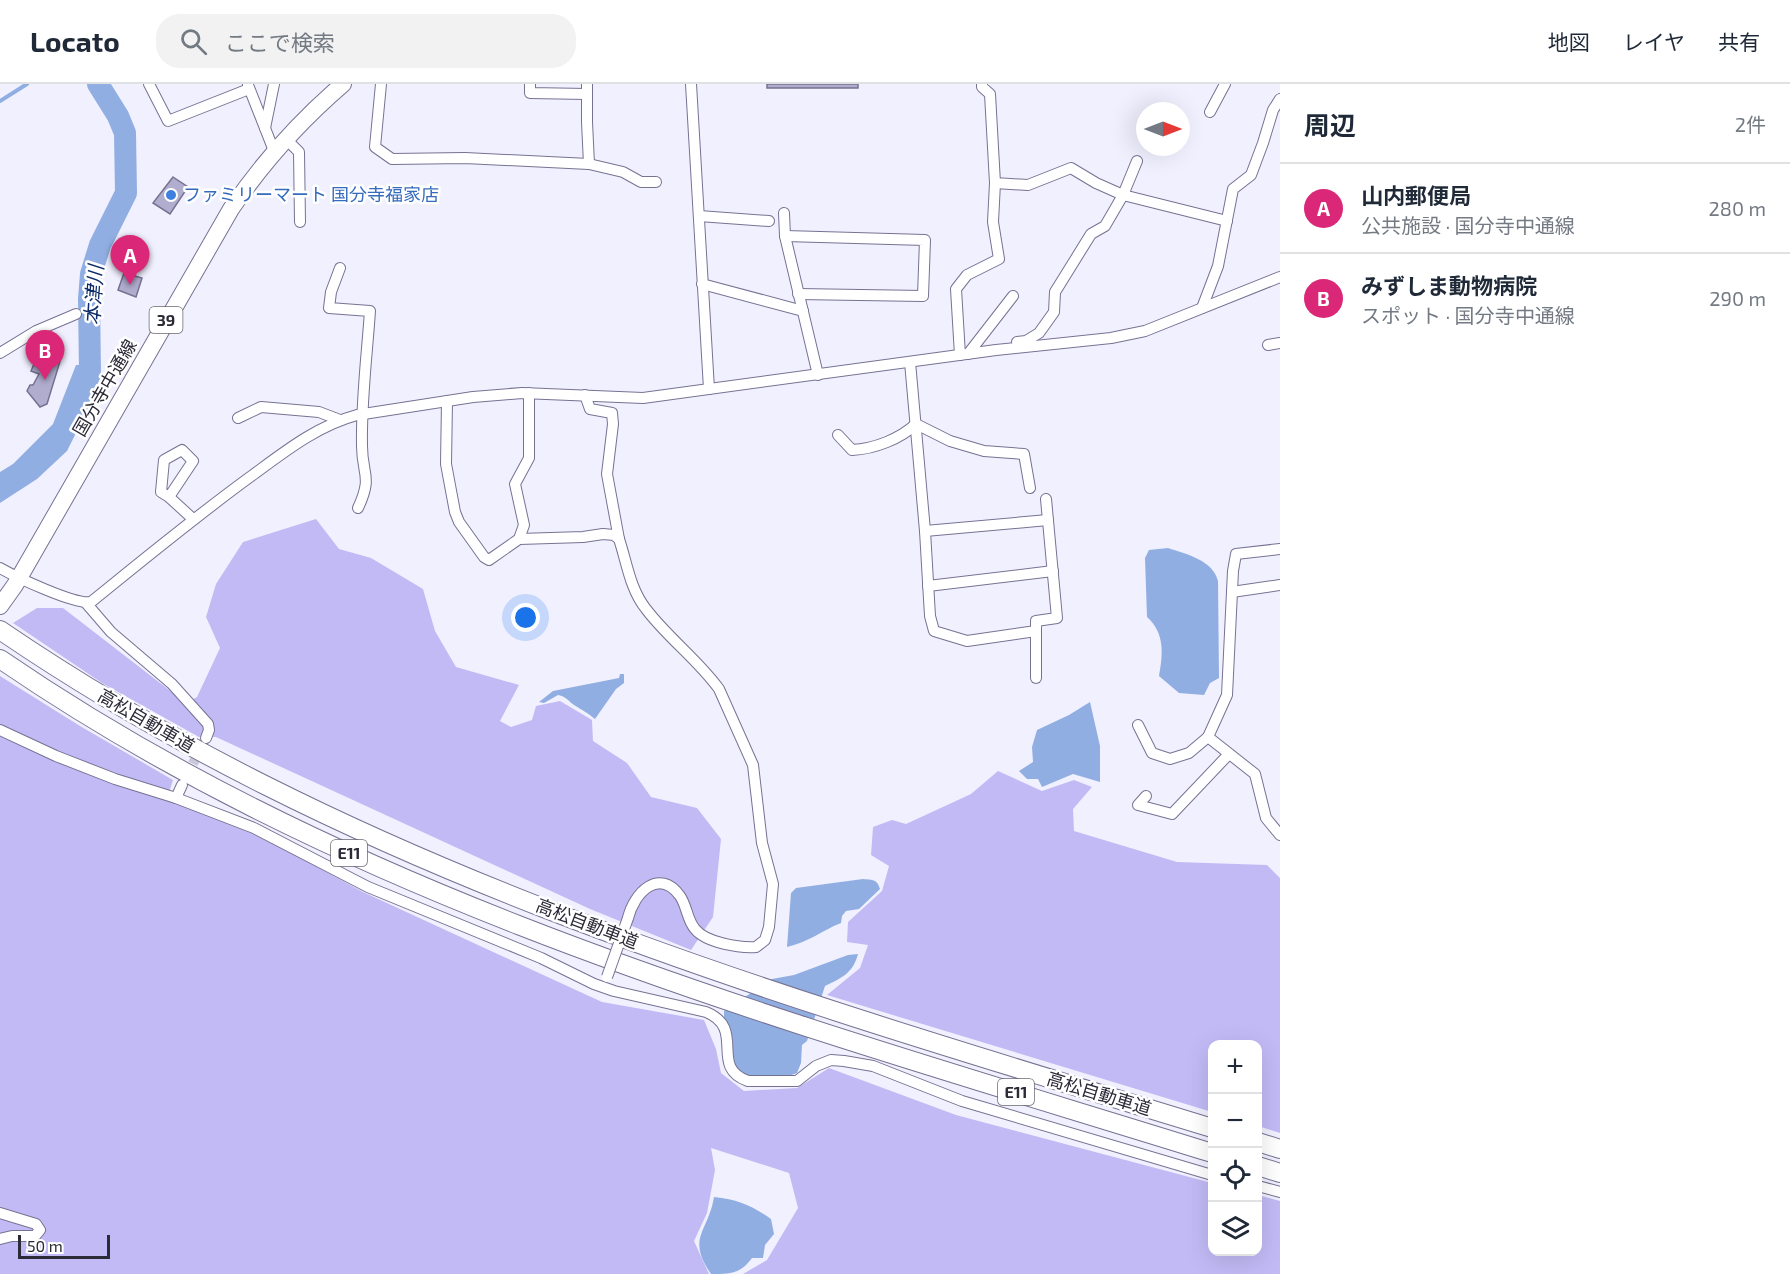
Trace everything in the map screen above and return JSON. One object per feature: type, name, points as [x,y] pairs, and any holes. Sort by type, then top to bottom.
[{"type":"highway","name":"高松自動車道","points":[[0,630],[93,691],[187,745],[326,816],[465,878],[599,930],[827,1009],[1208,1127]]},
{"type":"highway","name":"高松自動車道","points":[[4,661],[176,767],[323,842],[453,898],[596,954],[713,995],[1208,1151]]},
{"type":"highway","points":[[1262,1144],[1280,1149]]},
{"type":"highway","points":[[1262,1168],[1280,1173]]},
{"type":"main road","name":"国分寺中通線","points":[[0,606],[19,578],[231,209],[274,151],[317,106],[343,84]]},
{"type":"street","points":[[149,84],[168,121],[248,87],[274,151]]},
{"type":"street","points":[[265,129],[274,84]]},
{"type":"street","points":[[381,84],[375,147],[392,159],[465,158],[589,164],[623,172],[641,182],[656,182]]},
{"type":"street","points":[[530,84],[530,93],[587,89],[589,164]]},
{"type":"street","points":[[691,84],[709,389]]},
{"type":"street","points":[[964,355],[956,289],[967,275],[999,259],[993,222],[995,183],[990,94],[982,87],[982,84]]},
{"type":"street","points":[[1210,112],[1225,84]]},
{"type":"street","points":[[1202,308],[1218,266],[1233,189],[1251,175],[1273,110],[1280,99]]},
{"type":"street","points":[[286,139],[299,152],[300,222]]},
{"type":"street","points":[[996,350],[1000,344],[1026,341],[1039,333],[1054,312],[1055,292],[1091,234],[1105,226],[1123,195],[1137,161]]},
{"type":"street","points":[[995,183],[1028,184],[1071,168],[1123,195],[1227,220]]},
{"type":"street","points":[[784,213],[785,236],[818,375]]},
{"type":"street","points":[[699,216],[769,221]]},
{"type":"street","points":[[785,236],[926,240],[923,296],[798,294]]},
{"type":"street","points":[[340,268],[331,292],[329,308],[370,311],[362,448],[367,480],[366,493],[358,508]]},
{"type":"street","points":[[0,568],[76,602],[91,602],[193,519],[288,450],[340,420],[363,414],[498,394],[529,393],[644,398],[996,350],[1111,338],[1145,331],[1280,277]]},
{"type":"street","points":[[702,284],[803,311]]},
{"type":"street","points":[[964,355],[1013,296]]},
{"type":"street","points":[[0,353],[36,330],[76,314]]},
{"type":"street","points":[[1268,345],[1280,343]]},
{"type":"street","points":[[910,362],[930,616],[934,630],[967,641],[1036,630]]},
{"type":"street","points":[[519,539],[524,525],[515,484],[529,458],[529,393]]},
{"type":"street","points":[[585,395],[590,409],[612,413],[613,424],[607,474],[619,539],[631,582],[645,608],[711,678],[727,704],[753,765],[762,843],[773,884],[769,927],[765,940],[756,947],[726,944],[700,934],[694,929],[680,895],[673,888],[664,884],[654,884],[641,891],[634,901],[606,982]]},
{"type":"street","points":[[447,401],[446,464],[459,522],[484,557],[489,560],[519,539],[583,537],[603,534],[614,535],[619,539]]},
{"type":"street","points":[[238,418],[261,407],[319,412],[340,420]]},
{"type":"street","points":[[838,435],[852,450],[867,450],[907,433],[916,424]]},
{"type":"street","points":[[916,424],[950,441],[984,451],[1024,454],[1030,488]]},
{"type":"street","points":[[169,498],[193,519]]},
{"type":"street","points":[[1036,678],[1036,621],[1057,618],[1046,499]]},
{"type":"street","points":[[925,531],[1048,519]]},
{"type":"street","points":[[1138,725],[1152,753],[1170,759],[1189,753],[1209,737],[1227,695],[1236,554],[1280,549]]},
{"type":"street","points":[[928,586],[1053,571]]},
{"type":"street","points":[[1232,592],[1280,585]]},
{"type":"street","points":[[86,603],[111,632],[172,684],[208,723],[209,730],[206,738]]},
{"type":"street","points":[[0,730],[56,756],[254,828],[368,887],[541,958],[606,982],[715,1016],[727,1032],[728,1061],[736,1075],[748,1081],[789,1082],[806,1076],[816,1066],[831,1060],[844,1060],[873,1066],[962,1101],[1208,1174]]},
{"type":"street","points":[[1209,737],[1255,774],[1266,818],[1280,836]]},
{"type":"street","points":[[1146,796],[1138,805],[1172,814],[1229,754]]},
{"type":"street","points":[[176,798],[182,785]]},
{"type":"street","points":[[1262,1187],[1280,1192]]},
{"type":"street","points":[[0,1213],[36,1224],[40,1230],[35,1236],[12,1236],[0,1239]]},
{"type":"shaded area","points":[[316,519],[339,549],[371,558],[423,589],[435,631],[456,667],[519,685],[500,721],[511,727],[532,720],[536,706],[560,701],[592,720],[593,741],[627,763],[651,797],[697,808],[721,839],[713,917],[691,950],[590,909],[216,737],[199,737],[102,683],[13,623],[37,608],[63,608],[186,703],[197,697],[220,648],[206,617],[216,584],[243,542]]},
{"type":"shaded area","points":[[0,676],[173,780],[167,799],[251,831],[363,892],[602,1002],[704,1020],[716,1049],[721,1073],[744,1091],[797,1088],[829,1068],[956,1115],[1208,1182],[1208,1256],[1262,1256],[1262,1196],[1280,1201],[1280,1274],[743,1274],[767,1260],[798,1208],[789,1173],[711,1148],[715,1170],[707,1213],[694,1241],[709,1274],[0,1274]]},
{"type":"shaded area","points":[[998,771],[1042,791],[1074,780],[1092,787],[1073,809],[1074,831],[1177,862],[1267,865],[1280,878],[1280,1133],[1262,1127],[1262,1040],[1208,1040],[1208,1111],[827,995],[860,968],[868,945],[847,942],[848,922],[882,891],[889,866],[871,855],[873,827],[892,820],[906,824],[971,794]]},
{"type":"water","points":[[76,365],[98,365],[88,409],[67,451],[37,479],[0,503],[0,472],[13,464],[53,424]]},
{"type":"water","points":[[1168,548],[1205,563],[1211,568],[1218,581],[1219,678],[1210,683],[1204,695],[1179,693],[1159,676],[1161,644],[1157,630],[1147,617],[1145,558],[1149,550]]},
{"type":"water","points":[[620,674],[624,674],[624,683],[616,689],[595,719],[558,695],[544,703],[539,702],[553,691],[619,678]]},
{"type":"water","points":[[1090,702],[1100,746],[1100,782],[1073,774],[1042,787],[1038,779],[1027,779],[1019,771],[1033,762],[1032,747],[1037,730]]},
{"type":"water","points":[[863,879],[874,881],[880,889],[859,909],[846,911],[841,923],[787,947],[791,893],[796,888]]},
{"type":"water","points":[[858,954],[853,966],[846,974],[825,986],[807,1041],[802,1045],[801,1063],[797,1073],[786,1077],[743,1075],[732,1061],[733,1041],[724,1019],[724,1011],[772,979],[794,975],[848,955]]},
{"type":"water","points":[[714,1197],[744,1204],[771,1219],[774,1234],[765,1245],[763,1258],[752,1258],[734,1272],[711,1274],[704,1262],[699,1243]]},
{"type":"building","points":[[767,84],[858,84],[858,88],[767,88]]},
{"type":"building","name":"ファミリーマート 国分寺福家店","points":[[173,177],[188,187],[170,214],[153,203]]},
{"type":"building","points":[[124,273],[142,278],[136,297],[118,290]]},
{"type":"building","points":[[39,352],[61,358],[47,404],[40,407],[27,391],[39,374],[31,371]]},
{"type":"waterway","points":[[0,101],[27,84]]},
{"type":"waterway","name":"本津川","points":[[82,392],[90,374],[91,274],[100,245],[126,193],[125,133],[118,116],[98,84]]},
{"type":"tunnel","points":[[186,777],[202,746]]},
{"type":"place","name":"ファミリーマート 国分寺福家店","points":[[171,195]]},
{"type":"place","name":"山内郵便局","points":[[130,285]]},
{"type":"place","name":"みずしま動物病院","points":[[45,380]]}]
